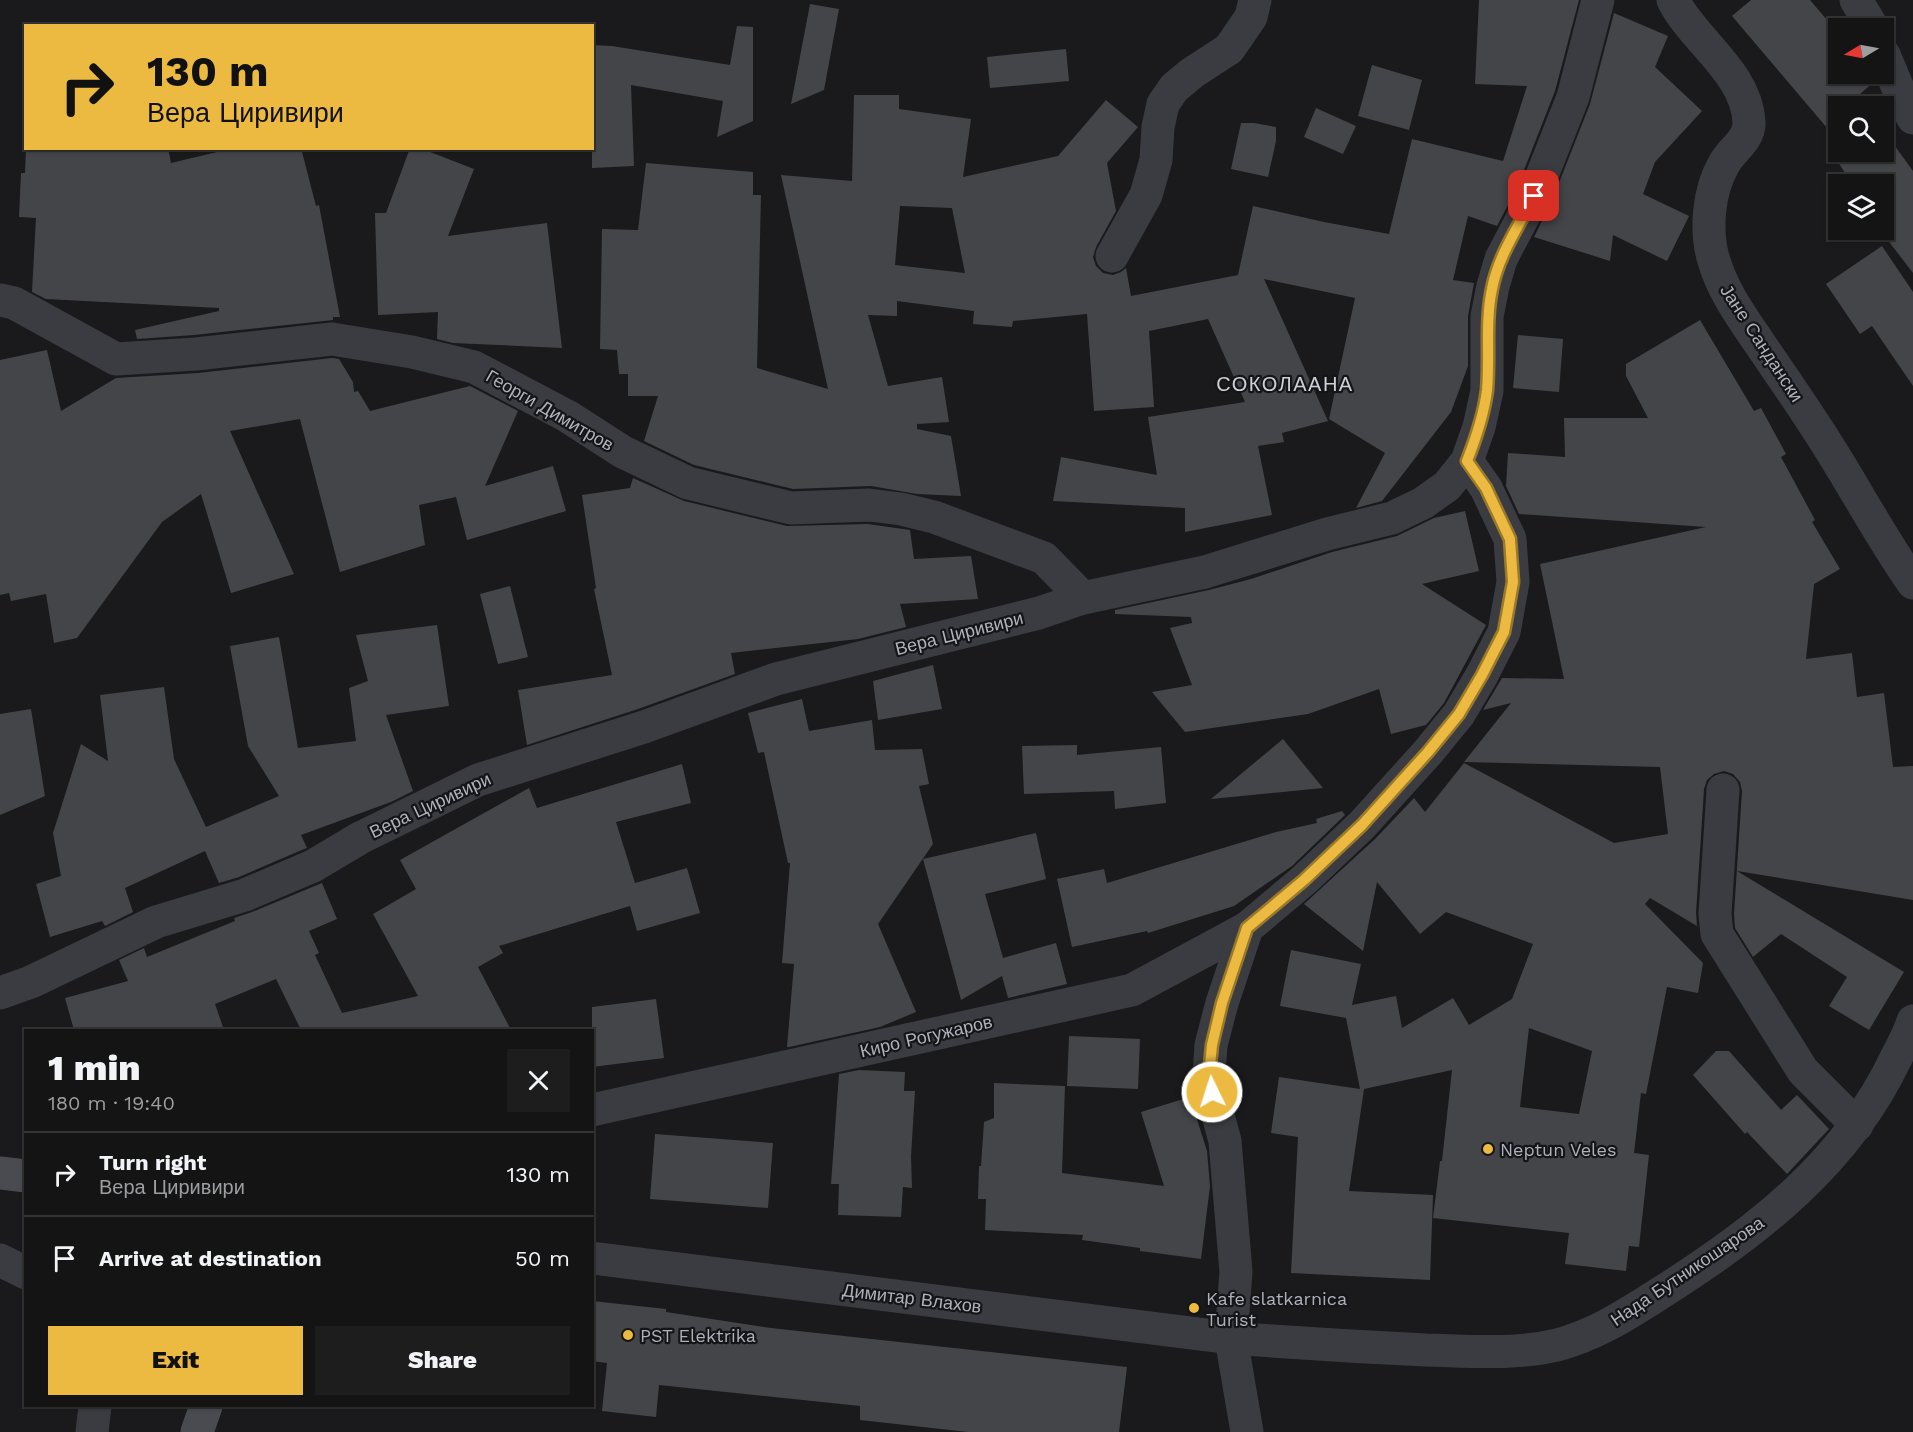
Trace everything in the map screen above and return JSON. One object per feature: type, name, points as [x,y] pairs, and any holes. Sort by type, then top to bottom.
[{"type":"main road","points":[[0,1173],[24,1176]]},
{"type":"main road","points":[[195,1407],[196,1432]]},
{"type":"main road","points":[[196,1432],[206,1407]]},
{"type":"street","points":[[1112,256],[1146,195],[1156,160],[1158,127],[1163,104],[1174,88],[1192,73],[1229,49],[1251,17],[1255,0]]},
{"type":"street","name":"Вера Циривири","points":[[0,993],[32,982],[156,922],[245,895],[313,866],[360,838],[478,780],[671,718],[776,679],[1039,612],[1083,598],[1204,572],[1327,534],[1392,518],[1423,503],[1447,486],[1467,461],[1479,427],[1486,391],[1489,344],[1487,316],[1492,286],[1501,259],[1534,196],[1573,97],[1598,0]]},
{"type":"street","name":"Јане Сандански","points":[[1673,0],[1680,14],[1722,61],[1744,102],[1749,122],[1748,132],[1724,163],[1712,192],[1710,236],[1714,261],[1726,291],[1816,426],[1913,583]]},
{"type":"street","points":[[1856,0],[1867,18]]},
{"type":"street","points":[[1894,79],[1913,118]]},
{"type":"street","name":"Георги Димитров","points":[[0,300],[14,303],[116,358],[196,354],[332,339],[412,352],[474,367],[567,416],[623,452],[688,483],[791,508],[869,505],[901,509],[934,517],[1044,558],[1083,598]]},
{"type":"street","name":"Киро Рогужаров","points":[[594,1110],[1132,990],[1247,928],[1304,880],[1362,825],[1428,752],[1459,714],[1504,632],[1513,582],[1510,539],[1486,488],[1467,461]]},
{"type":"street","points":[[1723,790],[1715,914],[1718,934],[1803,1071],[1857,1125]]},
{"type":"street","points":[[1247,928],[1217,1024],[1209,1076],[1225,1141],[1236,1272],[1231,1338],[1247,1432]]},
{"type":"street","name":"Нада Бутникошарова","points":[[1231,1338],[1333,1346],[1509,1353],[1558,1344],[1609,1325],[1683,1279],[1754,1229],[1800,1190],[1857,1125],[1887,1077],[1913,1021]]},
{"type":"street","name":"Димитар Влахов","points":[[594,1257],[1231,1338]]},
{"type":"street","points":[[0,1260],[24,1272]]},
{"type":"street","points":[[92,1432],[95,1407]]},
{"type":"building","points":[[1479,0],[1579,0],[1555,91],[1517,188],[1497,226],[1468,216],[1453,280],[1474,283],[1468,316],[1468,366],[1451,412],[1382,501],[1356,508],[1385,453],[1329,419],[1355,298],[1264,279],[1328,421],[1282,433],[1284,442],[1258,446],[1272,515],[1185,532],[1185,508],[1053,501],[1061,457],[1157,475],[1148,417],[1245,402],[1208,319],[1149,331],[1154,407],[1094,411],[1087,314],[1013,321],[1012,327],[973,324],[974,311],[897,301],[897,316],[868,315],[888,386],[942,377],[949,422],[917,424],[917,429],[951,436],[961,496],[917,494],[871,486],[793,489],[694,465],[644,441],[658,396],[628,396],[628,374],[619,374],[617,350],[600,349],[602,229],[638,230],[646,163],[753,172],[753,195],[761,195],[757,368],[828,389],[781,175],[852,181],[854,95],[899,95],[899,109],[971,119],[963,177],[1058,156],[1106,100],[1138,127],[1107,163],[1116,211],[1093,257],[1096,266],[1103,273],[1113,275],[1126,268],[1131,296],[1238,275],[1253,206],[1389,234],[1412,139],[1503,161],[1527,86],[1475,84]],"holes":[[[900,206],[952,208],[965,273],[895,265]]]},
{"type":"building","points":[[1751,0],[1810,0],[1828,21],[1828,84],[1872,84],[1860,94],[1861,96],[1828,96],[1828,129],[1732,16]]},
{"type":"building","points":[[810,4],[839,9],[824,90],[791,104]]},
{"type":"building","points":[[1614,13],[1668,36],[1655,67],[1702,111],[1655,162],[1643,194],[1689,216],[1667,261],[1613,235],[1610,261],[1534,237],[1551,203],[1590,104]]},
{"type":"building","points":[[737,26],[753,27],[753,121],[717,137],[723,101],[631,85],[634,166],[592,168],[594,45],[730,65]]},
{"type":"building","points":[[1066,49],[1069,81],[990,88],[987,57]]},
{"type":"building","points":[[1372,65],[1422,80],[1409,130],[1358,116]]},
{"type":"building","points":[[1316,108],[1356,126],[1343,154],[1304,137]]},
{"type":"building","points":[[1241,123],[1276,127],[1276,141],[1268,177],[1231,169]]},
{"type":"building","points":[[1894,145],[1913,171],[1913,273],[1888,240],[1894,240],[1894,174],[1846,174],[1838,162],[1894,162]]},
{"type":"building","points":[[26,150],[168,150],[171,163],[226,150],[302,150],[316,206],[319,205],[340,317],[333,317],[333,320],[137,339],[135,330],[219,311],[219,308],[46,299],[32,292],[36,218],[19,217],[21,173],[25,173]]},
{"type":"building","points":[[409,150],[425,150],[474,169],[448,236],[547,223],[562,348],[453,343],[437,339],[438,312],[378,315],[375,213],[386,213]]},
{"type":"building","points":[[1882,246],[1913,292],[1913,386],[1872,326],[1860,334],[1826,284]]},
{"type":"building","points":[[1700,320],[1754,411],[1761,408],[1786,454],[1781,457],[1815,520],[1812,522],[1840,569],[1814,584],[1806,659],[1852,653],[1857,697],[1884,693],[1893,767],[1913,766],[1913,900],[1737,871],[1904,972],[1869,1030],[1829,1006],[1847,977],[1781,934],[1753,957],[1735,928],[1734,914],[1742,791],[1740,782],[1733,774],[1724,771],[1714,774],[1707,780],[1704,789],[1697,926],[1650,898],[1645,904],[1703,963],[1698,993],[1667,987],[1646,1094],[1641,1093],[1634,1153],[1649,1155],[1639,1247],[1629,1246],[1626,1271],[1565,1264],[1569,1233],[1433,1218],[1452,1070],[1364,1089],[1349,1191],[1433,1195],[1430,1280],[1291,1273],[1298,1137],[1271,1133],[1279,1077],[1360,1089],[1346,1018],[1280,1006],[1291,950],[1361,964],[1352,1005],[1396,996],[1402,1028],[1453,998],[1469,1025],[1512,999],[1533,944],[1446,912],[1420,934],[1377,882],[1363,951],[1304,904],[1375,839],[1414,798],[1425,812],[1464,763],[1614,843],[1668,834],[1660,767],[1464,762],[1511,703],[1483,710],[1502,678],[1564,679],[1540,564],[1706,527],[1519,514],[1506,486],[1508,453],[1565,457],[1564,418],[1648,418],[1626,376],[1626,364]],"holes":[[[1529,1028],[1592,1051],[1579,1114],[1520,1107]]]},
{"type":"building","points":[[1518,335],[1563,339],[1559,392],[1513,388]]},
{"type":"building","points":[[47,350],[61,411],[116,378],[198,373],[332,358],[339,359],[353,382],[354,392],[358,391],[370,411],[470,386],[518,411],[485,486],[553,466],[566,511],[467,540],[456,497],[419,505],[425,545],[340,572],[300,419],[230,431],[294,574],[231,593],[201,494],[162,522],[77,638],[54,643],[46,594],[11,601],[9,593],[0,595],[0,360]]},
{"type":"building","points":[[633,478],[684,501],[787,526],[868,524],[910,530],[914,559],[971,556],[978,599],[900,604],[906,627],[858,639],[731,653],[735,674],[527,745],[518,690],[612,675],[594,589],[596,588],[582,495],[630,488]]},
{"type":"building","points":[[1465,511],[1479,571],[1422,584],[1486,625],[1444,703],[1426,725],[1391,734],[1379,689],[1308,714],[1185,732],[1152,692],[1192,685],[1170,628],[1192,623],[1191,617],[1115,614],[1115,610],[1251,579],[1332,552],[1397,536],[1434,518]]},
{"type":"building","points":[[510,586],[528,657],[498,664],[480,594]]},
{"type":"building","points":[[437,625],[449,706],[386,715],[413,791],[391,802],[301,835],[307,848],[239,877],[219,883],[205,851],[125,888],[133,912],[105,926],[102,921],[50,937],[36,884],[61,876],[53,833],[81,744],[108,761],[100,695],[164,687],[174,759],[206,827],[279,796],[248,746],[230,646],[279,637],[298,748],[356,741],[349,688],[368,681],[356,635]]},
{"type":"building","points":[[933,665],[942,709],[878,720],[873,681]]},
{"type":"building","points":[[802,699],[809,731],[872,720],[875,750],[922,749],[929,784],[919,786],[933,844],[878,924],[916,1012],[880,1027],[787,1047],[794,964],[782,963],[790,863],[788,863],[764,752],[758,753],[748,713]]},
{"type":"building","points":[[31,709],[45,796],[0,815],[0,714]]},
{"type":"building","points":[[1283,739],[1323,788],[1211,799]]},
{"type":"building","points":[[1077,745],[1077,755],[1161,747],[1166,803],[1115,809],[1114,791],[1024,794],[1022,746]]},
{"type":"building","points":[[682,764],[691,803],[616,822],[635,883],[687,868],[700,913],[637,931],[630,906],[499,946],[503,953],[478,967],[510,1029],[301,1029],[276,979],[215,1004],[224,1029],[74,1029],[65,998],[128,981],[119,960],[144,948],[147,957],[235,921],[234,918],[322,883],[337,919],[309,931],[319,953],[315,955],[342,1013],[418,996],[373,914],[416,889],[400,860],[529,788],[537,808]]},
{"type":"building","points":[[1342,811],[1345,815],[1292,866],[1234,906],[1148,933],[1147,931],[1072,947],[1057,879],[1104,869],[1107,883],[1276,832],[1317,823],[1316,819]]},
{"type":"building","points":[[1036,833],[1046,879],[985,894],[1003,958],[1056,943],[1067,984],[1008,998],[1002,976],[961,1000],[923,859]]},
{"type":"building","points":[[656,999],[664,1058],[594,1067],[592,1007]]},
{"type":"building","points":[[1069,1036],[1140,1039],[1138,1089],[1067,1086]]},
{"type":"building","points":[[1716,1051],[1729,1051],[1781,1110],[1797,1095],[1829,1129],[1787,1174],[1747,1132],[1745,1134],[1693,1075]]},
{"type":"building","points":[[859,1070],[905,1072],[904,1091],[915,1091],[911,1156],[912,1188],[903,1187],[901,1217],[838,1215],[839,1184],[831,1184],[839,1074]]},
{"type":"building","points":[[994,1083],[1065,1086],[1062,1173],[1164,1186],[1141,1112],[1190,1097],[1207,1151],[1210,1186],[1201,1259],[1082,1240],[1083,1235],[985,1230],[986,1199],[978,1199],[979,1166],[981,1166],[984,1122],[994,1118]]},
{"type":"building","points":[[655,1134],[773,1143],[768,1208],[650,1199]]},
{"type":"building","points":[[594,1301],[666,1309],[666,1312],[771,1328],[1127,1367],[1119,1432],[968,1432],[860,1420],[860,1406],[659,1385],[656,1417],[602,1411],[607,1363],[594,1361]]},
{"type":"place","name":"Neptun Veles","points":[[1488,1149]]},
{"type":"place","name":"Kafe slatkarnica Turist","points":[[1194,1308]]},
{"type":"place","name":"PST Elektrika","points":[[628,1335]]},
{"type":"district","name":"СОКОЛААНА","points":[[1285,384]]},
{"type":"route","points":[[1212,1092],[1209,1076],[1212,1045],[1222,1003],[1247,928],[1304,880],[1362,825],[1428,752],[1459,714],[1504,632],[1513,582],[1510,539],[1486,488],[1467,461],[1479,427],[1486,391],[1489,344],[1487,316],[1492,286],[1501,259],[1534,196]]}]
